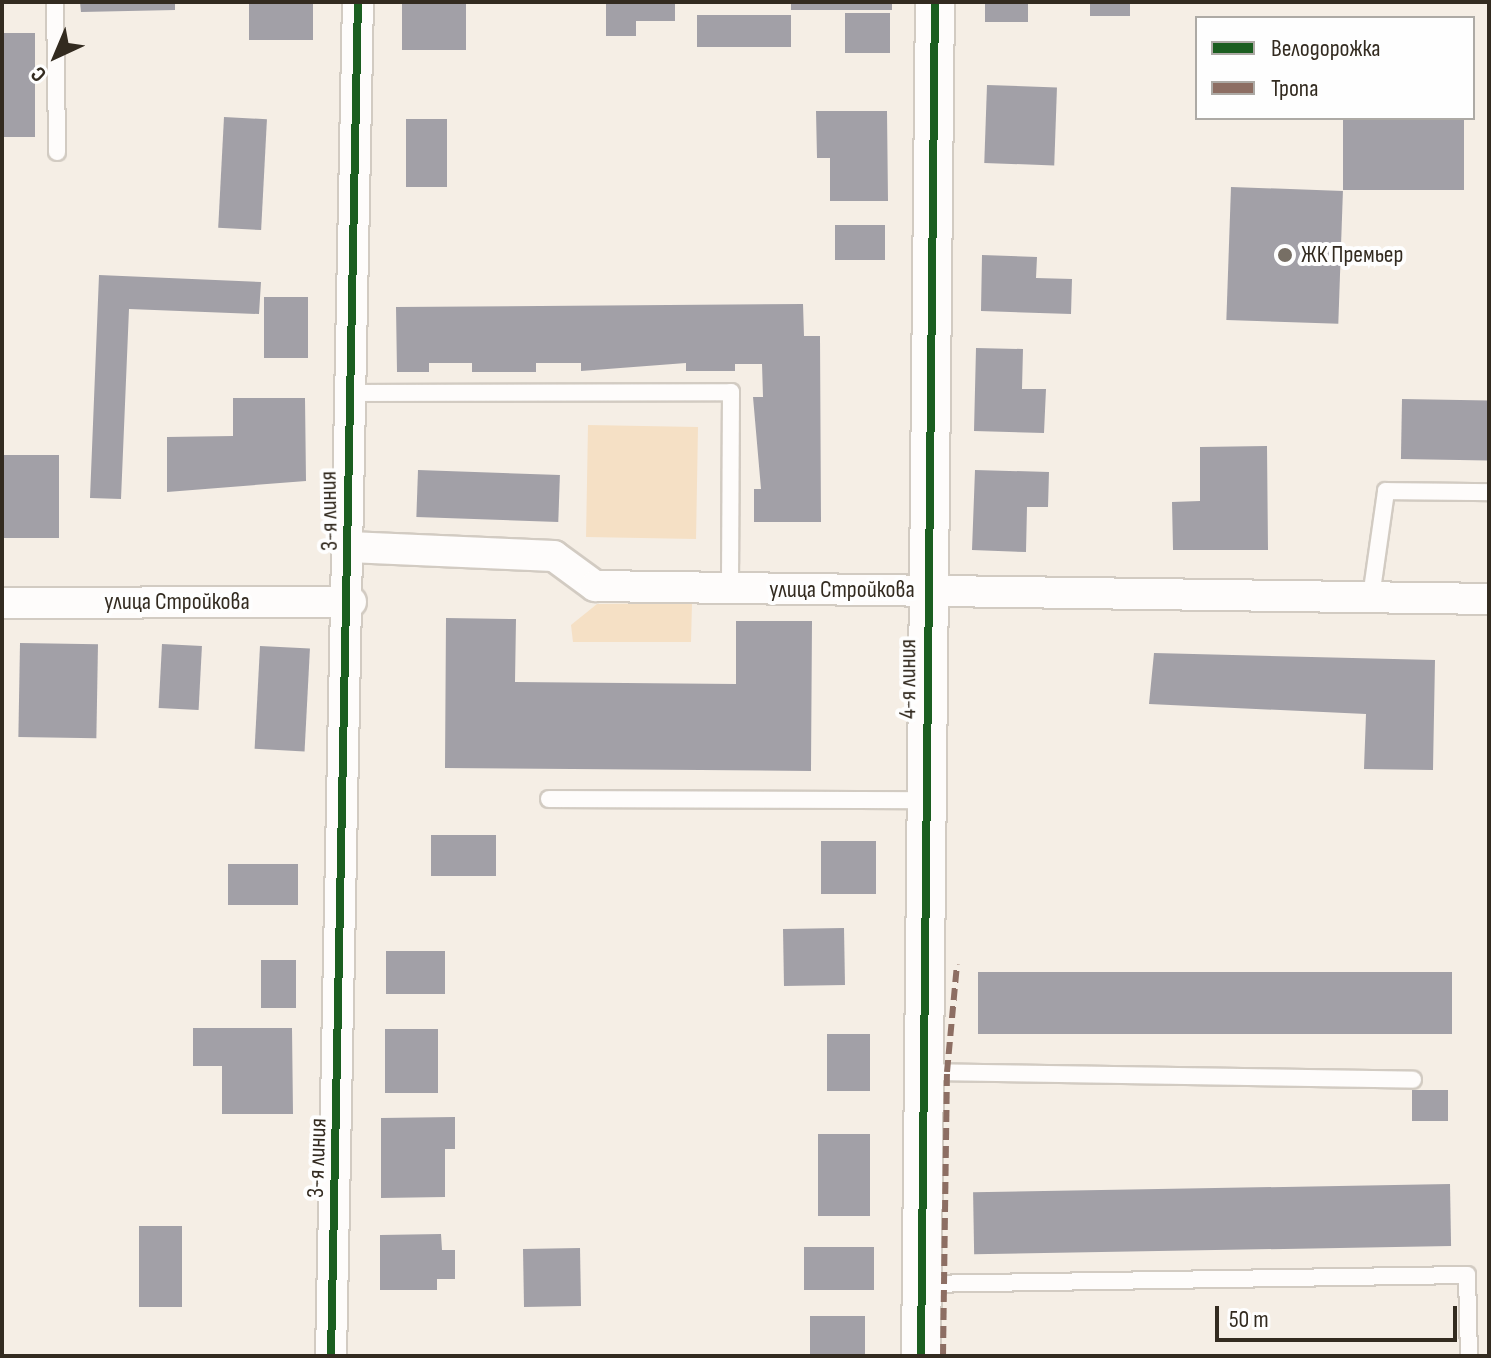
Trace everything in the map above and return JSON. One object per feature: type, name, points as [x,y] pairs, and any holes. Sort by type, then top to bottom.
[{"type":"street","name":"3-я линия","points":[[331,1356],[351,602],[349,393],[358,2]]},
{"type":"street","name":"4-я линия","points":[[921,1356],[935,2]]},
{"type":"street","name":"улица Стройкова","points":[[349,547],[554,556],[595,586],[1489,599]]},
{"type":"street","name":"улица Стройкова","points":[[2,603],[351,602]]},
{"type":"lane","points":[[55,2],[57,152]]},
{"type":"lane","points":[[349,393],[731,392],[730,589]]},
{"type":"lane","points":[[1371,597],[1386,491],[1489,492]]},
{"type":"lane","points":[[549,799],[928,800]]},
{"type":"lane","points":[[926,1072],[1413,1080]]},
{"type":"lane","points":[[920,1284],[1467,1275],[1469,1356]]},
{"type":"shaded area","points":[[588,425],[698,427],[696,539],[586,537]]},
{"type":"shaded area","points":[[692,603],[691,642],[573,642],[571,625],[597,604]]},
{"type":"building","points":[[80,2],[175,2],[175,10],[81,12]]},
{"type":"building","points":[[249,2],[313,2],[313,40],[249,40]]},
{"type":"building","points":[[402,2],[466,2],[466,50],[402,50]]},
{"type":"building","points":[[606,2],[675,2],[675,21],[636,21],[636,36],[606,36]]},
{"type":"building","points":[[791,2],[892,2],[892,10],[791,10]]},
{"type":"building","points":[[985,2],[1028,2],[1028,22],[985,22]]},
{"type":"building","points":[[1090,2],[1130,2],[1130,16],[1090,16]]},
{"type":"building","points":[[845,13],[890,13],[890,53],[845,53]]},
{"type":"building","points":[[697,15],[791,15],[791,47],[697,47]]},
{"type":"building","points":[[2,33],[35,33],[35,137],[2,137]]},
{"type":"building","points":[[987,85],[1057,87],[1054,165],[984,163]]},
{"type":"building","points":[[816,111],[887,111],[888,201],[830,201],[830,158],[817,158]]},
{"type":"building","points":[[224,117],[267,119],[261,230],[218,228]]},
{"type":"building","points":[[406,119],[447,119],[447,187],[406,187]]},
{"type":"building","name":"ЖК Премьер","points":[[1343,120],[1464,120],[1464,190],[1343,190]]},
{"type":"building","name":"ЖК Премьер","points":[[1231,187],[1343,191],[1338,324],[1226,320]]},
{"type":"building","points":[[835,225],[885,225],[885,260],[835,260]]},
{"type":"building","points":[[982,255],[1037,257],[1036,278],[1072,279],[1071,314],[981,311]]},
{"type":"building","points":[[99,275],[261,282],[259,314],[129,309],[121,499],[90,498]]},
{"type":"building","points":[[264,297],[308,297],[308,358],[264,358]]},
{"type":"building","points":[[803,304],[804,336],[820,336],[821,522],[754,522],[754,489],[761,489],[753,397],[763,397],[762,364],[735,364],[735,371],[686,371],[686,363],[581,371],[581,363],[536,363],[536,372],[472,372],[472,363],[429,363],[429,372],[397,372],[396,307]]},
{"type":"building","points":[[976,348],[1023,349],[1022,389],[1046,389],[1044,433],[974,431]]},
{"type":"building","points":[[233,398],[305,398],[306,481],[167,492],[167,437],[233,436]]},
{"type":"building","points":[[1402,399],[1489,401],[1488,461],[1401,459]]},
{"type":"building","points":[[1267,446],[1268,550],[1173,550],[1172,502],[1200,501],[1200,447]]},
{"type":"building","points":[[2,455],[59,455],[59,538],[2,538]]},
{"type":"building","points":[[418,470],[560,475],[558,522],[416,517]]},
{"type":"building","points":[[975,470],[1049,472],[1048,507],[1027,507],[1026,552],[972,550]]},
{"type":"building","points":[[446,618],[516,619],[515,682],[736,684],[736,621],[812,621],[811,771],[445,768]]},
{"type":"building","points":[[20,643],[98,644],[96,738],[18,737]]},
{"type":"building","points":[[162,644],[202,646],[199,710],[159,708]]},
{"type":"building","points":[[260,646],[310,649],[305,751],[255,749]]},
{"type":"building","points":[[1154,653],[1435,660],[1433,770],[1364,769],[1366,714],[1149,704]]},
{"type":"building","points":[[431,835],[496,835],[496,876],[431,876]]},
{"type":"building","points":[[821,841],[876,841],[876,894],[821,894]]},
{"type":"building","points":[[228,864],[298,864],[298,905],[228,905]]},
{"type":"building","points":[[844,928],[845,985],[784,986],[783,929]]},
{"type":"building","points":[[386,951],[445,951],[445,994],[386,994]]},
{"type":"building","points":[[261,960],[296,960],[296,1008],[261,1008]]},
{"type":"building","points":[[978,972],[1452,972],[1452,1034],[978,1034]]},
{"type":"building","points":[[193,1028],[292,1028],[293,1114],[222,1114],[222,1066],[193,1066]]},
{"type":"building","points":[[385,1029],[438,1029],[438,1093],[385,1093]]},
{"type":"building","points":[[827,1034],[870,1034],[870,1091],[827,1091]]},
{"type":"building","points":[[1412,1090],[1448,1090],[1448,1121],[1412,1121]]},
{"type":"building","points":[[455,1117],[455,1149],[445,1149],[445,1197],[381,1198],[381,1118]]},
{"type":"building","points":[[818,1134],[870,1134],[870,1216],[818,1216]]},
{"type":"building","points":[[1450,1184],[1451,1246],[974,1254],[973,1192]]},
{"type":"building","points":[[139,1226],[182,1226],[182,1307],[139,1307]]},
{"type":"building","points":[[441,1234],[442,1250],[455,1250],[455,1279],[437,1279],[437,1290],[380,1290],[380,1235]]},
{"type":"building","points":[[804,1247],[874,1247],[874,1290],[804,1290]]},
{"type":"building","points":[[580,1248],[581,1306],[524,1307],[523,1249]]},
{"type":"building","points":[[810,1316],[865,1316],[865,1356],[810,1356]]},
{"type":"marked path","points":[[943,1356],[947,1072],[957,964]]},
{"type":"cycle path","points":[[331,1356],[358,2]]},
{"type":"cycle path","points":[[921,1356],[935,2]]},
{"type":"place","name":"ЖК Премьер","points":[[1285,255]]}]
